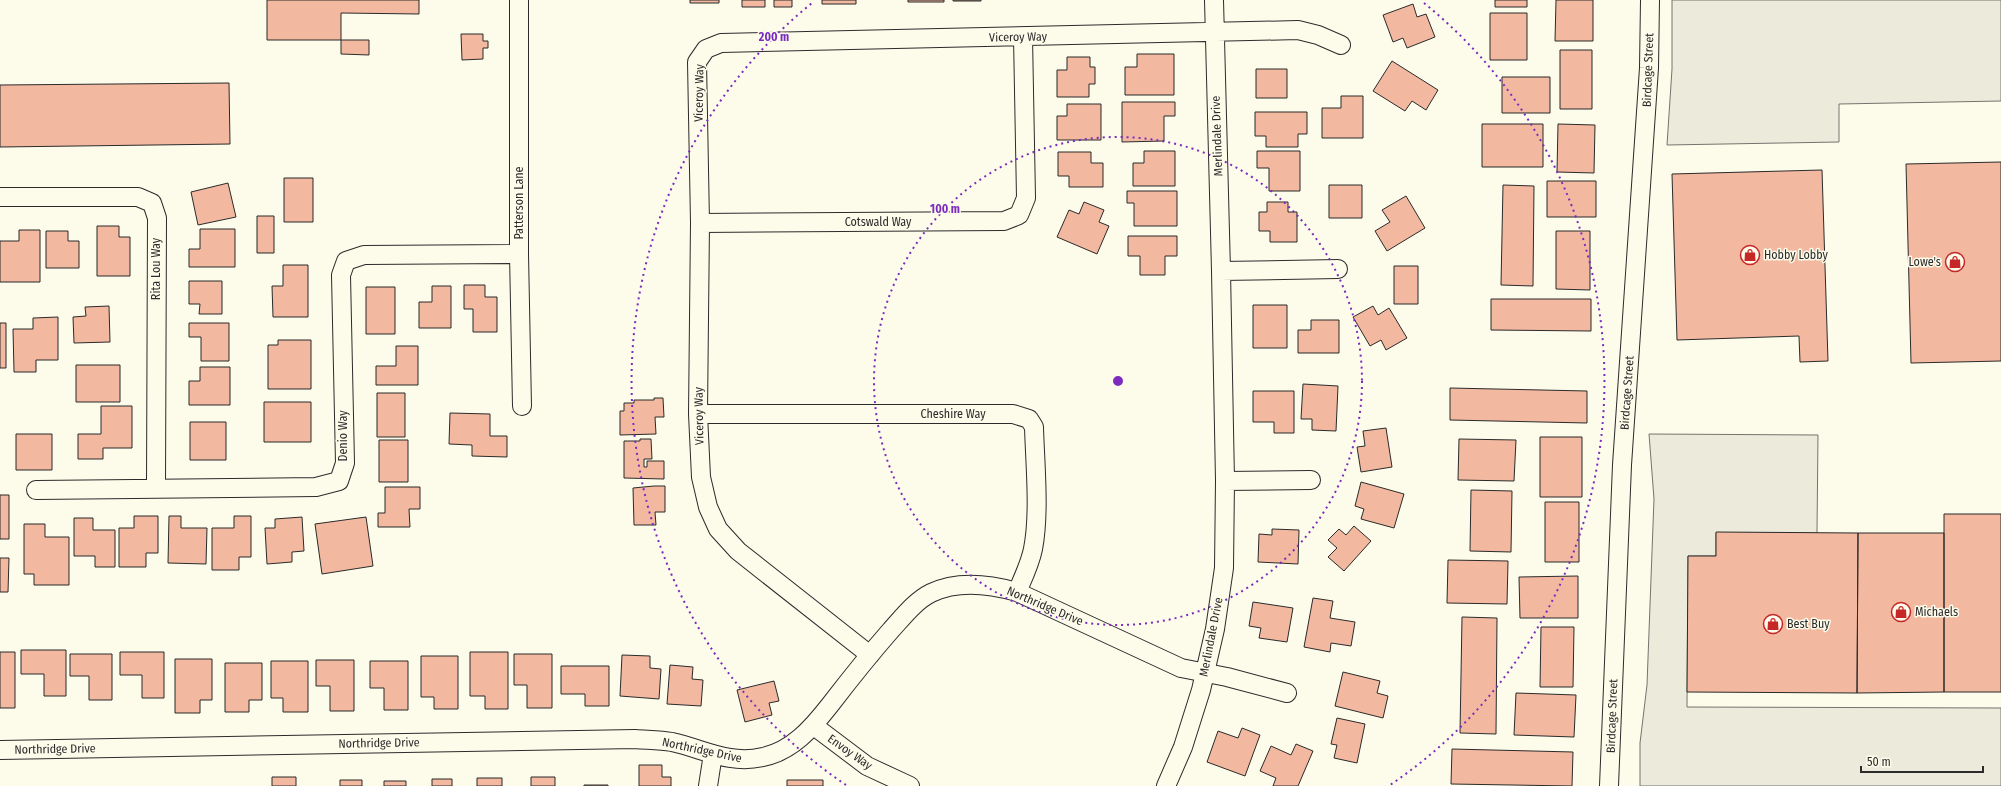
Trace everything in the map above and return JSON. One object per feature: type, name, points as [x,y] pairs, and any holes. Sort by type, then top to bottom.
[{"type":"street","name":"Patterson Lane","points":[[518,0],[519,254],[522,406]]},
{"type":"street","name":"Merlindale Drive","points":[[1166,786],[1183,746],[1204,673],[1215,629],[1224,568],[1225,482],[1214,0]]},
{"type":"street","name":"Birdcage Street","points":[[1609,786],[1622,465],[1649,68],[1650,0]]},
{"type":"street","name":"Viceroy Way","points":[[870,655],[738,551],[718,529],[708,508],[701,477],[698,414],[700,223],[697,62],[706,48],[721,43],[1023,37],[1214,30],[1298,30],[1318,35],[1341,45]]},
{"type":"street","name":"Cotswald Way","points":[[700,223],[1004,221],[1019,215],[1026,198],[1023,37]]},
{"type":"street","name":"Rita Lou Way","points":[[0,197],[138,197],[152,204],[157,218],[156,488]]},
{"type":"street","name":"Denio Way","points":[[36,490],[316,487],[339,481],[345,463],[341,275],[346,261],[364,255],[519,254]]},
{"type":"street","points":[[1221,271],[1338,269]]},
{"type":"street","name":"Cheshire Way","points":[[698,414],[1013,414],[1029,419],[1034,427],[1036,532],[1028,568],[1017,592]]},
{"type":"street","points":[[1225,482],[1311,480]]},
{"type":"street","name":"Northridge Drive","points":[[0,750],[636,739],[672,742],[741,761],[764,757],[785,750],[814,726],[870,655],[911,608],[931,593],[953,586],[975,584],[996,586],[1017,592],[1181,668],[1287,693]]},
{"type":"street","name":"Envoy Way","points":[[814,726],[867,766],[910,786]]},
{"type":"street","points":[[708,786],[713,754]]},
{"type":"shaded area","points":[[1672,0],[2001,0],[2001,101],[1839,104],[1839,142],[1667,145],[1672,69]]},
{"type":"shaded area","points":[[1649,434],[1818,435],[1817,533],[1716,533],[1716,556],[1688,556],[1687,707],[2001,708],[2001,786],[1640,786],[1640,743],[1647,685],[1654,499]]},
{"type":"building","points":[[267,0],[419,0],[419,14],[341,13],[341,40],[267,40]]},
{"type":"building","points":[[690,0],[719,0],[719,3],[690,3]]},
{"type":"building","points":[[742,0],[765,0],[765,7],[742,7]]},
{"type":"building","points":[[774,0],[792,0],[792,7],[774,7]]},
{"type":"building","points":[[822,0],[856,0],[856,4],[822,4]]},
{"type":"building","points":[[908,0],[944,0],[944,2],[908,2]]},
{"type":"building","points":[[981,0],[981,1],[953,1]]},
{"type":"building","points":[[1495,0],[1527,0],[1527,7],[1495,7]]},
{"type":"building","points":[[1556,0],[1593,0],[1593,41],[1555,41]]},
{"type":"building","points":[[1413,4],[1417,17],[1426,14],[1435,37],[1407,48],[1403,38],[1393,42],[1383,15]]},
{"type":"building","points":[[1490,13],[1527,13],[1527,60],[1490,60]]},
{"type":"building","points":[[461,34],[483,34],[483,41],[488,41],[488,48],[483,48],[483,59],[462,60]]},
{"type":"building","points":[[341,40],[369,40],[369,55],[341,54]]},
{"type":"building","points":[[1560,50],[1592,50],[1592,109],[1560,109]]},
{"type":"building","points":[[1137,54],[1174,54],[1174,95],[1125,95],[1125,67],[1137,67]]},
{"type":"building","points":[[1067,57],[1090,57],[1090,67],[1095,67],[1095,84],[1089,84],[1089,97],[1057,97],[1057,70],[1067,70]]},
{"type":"building","points":[[1392,61],[1438,90],[1426,110],[1412,101],[1405,111],[1373,91]]},
{"type":"building","points":[[1256,69],[1287,69],[1287,98],[1256,98]]},
{"type":"building","points":[[1502,77],[1550,77],[1550,113],[1502,113]]},
{"type":"building","points":[[229,83],[230,144],[0,147],[0,85]]},
{"type":"building","points":[[1341,96],[1363,96],[1363,138],[1322,138],[1322,108],[1341,108]]},
{"type":"building","points":[[1122,102],[1175,102],[1175,116],[1164,116],[1164,141],[1122,142]]},
{"type":"building","points":[[1067,104],[1101,104],[1101,140],[1057,140],[1057,116],[1067,116]]},
{"type":"building","points":[[1255,112],[1307,112],[1307,134],[1298,134],[1298,147],[1266,147],[1266,136],[1255,136]]},
{"type":"building","points":[[1482,124],[1543,124],[1543,167],[1482,167]]},
{"type":"building","points":[[1558,124],[1595,125],[1594,173],[1557,172]]},
{"type":"building","points":[[1144,151],[1175,151],[1175,186],[1133,186],[1133,163],[1144,163]]},
{"type":"building","points":[[1257,151],[1300,151],[1300,191],[1269,191],[1269,168],[1257,168]]},
{"type":"building","points":[[1058,152],[1091,152],[1091,163],[1103,163],[1103,187],[1069,187],[1069,176],[1058,176]]},
{"type":"building","name":"Lowe's","points":[[2001,162],[2001,361],[1911,363],[1906,164]]},
{"type":"building","name":"Hobby Lobby","points":[[1822,170],[1828,361],[1800,362],[1799,336],[1677,340],[1672,174]]},
{"type":"building","points":[[284,178],[313,178],[313,222],[284,222]]},
{"type":"building","points":[[1547,181],[1596,181],[1596,217],[1547,217]]},
{"type":"building","points":[[228,183],[236,217],[198,225],[191,192]]},
{"type":"building","points":[[1329,185],[1362,185],[1362,218],[1329,218]]},
{"type":"building","points":[[1503,185],[1534,186],[1533,286],[1501,285]]},
{"type":"building","points":[[1127,191],[1177,191],[1177,226],[1134,226],[1134,203],[1127,203]]},
{"type":"building","points":[[1406,196],[1425,228],[1387,251],[1375,231],[1390,222],[1382,210]]},
{"type":"building","points":[[1084,202],[1104,210],[1099,222],[1109,226],[1097,254],[1057,237],[1069,210],[1079,214]]},
{"type":"building","points":[[1267,202],[1288,202],[1288,212],[1297,212],[1297,242],[1270,242],[1270,231],[1259,231],[1259,212],[1267,212]]},
{"type":"building","points":[[257,216],[274,216],[274,253],[257,253]]},
{"type":"building","points":[[97,226],[119,226],[119,237],[130,237],[130,276],[97,276]]},
{"type":"building","points":[[200,229],[235,229],[235,267],[189,267],[189,249],[200,249]]},
{"type":"building","points":[[19,230],[40,230],[40,282],[0,282],[0,241],[19,241]]},
{"type":"building","points":[[46,231],[68,231],[68,241],[79,241],[79,268],[46,268]]},
{"type":"building","points":[[1556,231],[1590,231],[1590,290],[1556,289]]},
{"type":"building","points":[[1128,236],[1177,236],[1177,256],[1165,256],[1165,275],[1140,275],[1140,256],[1128,256]]},
{"type":"building","points":[[283,265],[308,265],[308,317],[273,317],[272,286],[283,286]]},
{"type":"building","points":[[1394,266],[1418,266],[1418,304],[1394,304]]},
{"type":"building","points":[[189,281],[222,281],[222,314],[199,314],[200,304],[189,304]]},
{"type":"building","points":[[464,285],[485,285],[485,297],[497,297],[497,332],[473,332],[473,309],[464,309]]},
{"type":"building","points":[[432,286],[451,286],[451,328],[419,328],[419,302],[432,302]]},
{"type":"building","points":[[366,287],[395,287],[395,334],[366,334]]},
{"type":"building","points":[[1491,299],[1591,299],[1591,331],[1491,330]]},
{"type":"building","points":[[1253,305],[1287,305],[1287,348],[1253,348]]},
{"type":"building","points":[[109,306],[110,342],[74,343],[73,317],[86,316],[85,307]]},
{"type":"building","points":[[1373,306],[1378,315],[1389,308],[1407,338],[1386,350],[1381,340],[1370,346],[1353,317]]},
{"type":"building","points":[[58,317],[58,360],[36,360],[36,372],[14,372],[13,329],[33,329],[33,318]]},
{"type":"building","points":[[1311,320],[1339,320],[1339,353],[1298,353],[1298,330],[1311,330]]},
{"type":"building","points":[[0,323],[6,323],[6,368],[0,368]]},
{"type":"building","points":[[189,323],[229,323],[229,361],[201,361],[201,337],[189,337]]},
{"type":"building","points":[[278,340],[311,340],[311,389],[268,389],[268,345],[278,345]]},
{"type":"building","points":[[396,346],[418,346],[418,385],[376,385],[376,366],[396,366]]},
{"type":"building","points":[[76,365],[120,365],[120,402],[76,402]]},
{"type":"building","points":[[200,367],[230,367],[230,405],[189,405],[189,381],[200,381]]},
{"type":"building","points":[[1303,384],[1338,386],[1336,431],[1312,430],[1312,419],[1301,419]]},
{"type":"building","points":[[1450,388],[1587,391],[1587,423],[1450,420]]},
{"type":"building","points":[[1253,391],[1294,391],[1294,433],[1274,433],[1274,422],[1253,422]]},
{"type":"building","points":[[377,393],[405,393],[405,437],[377,437]]},
{"type":"building","points":[[654,398],[663,398],[664,417],[655,417],[656,434],[620,435],[620,411],[624,411],[624,403],[634,403],[634,400],[654,400]]},
{"type":"building","points":[[264,402],[311,402],[311,442],[264,442]]},
{"type":"building","points":[[101,406],[132,406],[132,448],[103,448],[103,459],[78,459],[78,434],[101,434]]},
{"type":"building","points":[[450,413],[490,414],[490,436],[507,436],[507,457],[472,456],[472,445],[449,444]]},
{"type":"building","points":[[190,422],[226,422],[226,460],[190,460]]},
{"type":"building","points":[[1386,428],[1392,467],[1361,472],[1357,447],[1365,446],[1363,431]]},
{"type":"building","points":[[16,434],[52,434],[52,470],[16,470]]},
{"type":"building","points":[[1540,437],[1582,437],[1582,497],[1540,497]]},
{"type":"building","points":[[640,439],[651,439],[652,459],[644,459],[644,467],[647,467],[647,461],[664,461],[664,479],[624,478],[624,441],[640,441]]},
{"type":"building","points":[[1459,439],[1516,440],[1514,481],[1458,480]]},
{"type":"building","points":[[379,440],[408,440],[408,482],[379,482]]},
{"type":"building","points":[[1361,482],[1404,494],[1394,528],[1361,519],[1364,509],[1355,506]]},
{"type":"building","points":[[665,486],[665,512],[655,512],[656,525],[634,525],[633,488]]},
{"type":"building","points":[[385,487],[420,487],[420,509],[409,509],[410,527],[378,527],[378,513],[385,513]]},
{"type":"building","points":[[1471,490],[1512,491],[1511,552],[1470,551]]},
{"type":"building","points":[[0,495],[9,495],[9,539],[0,539]]},
{"type":"building","points":[[1545,502],[1579,502],[1579,562],[1545,562]]},
{"type":"building","points":[[1944,514],[2001,514],[2001,692],[1944,692]]},
{"type":"building","points":[[134,516],[158,516],[158,553],[146,553],[146,567],[119,567],[119,528],[134,528]]},
{"type":"building","points":[[169,516],[181,516],[181,528],[207,528],[206,564],[168,563]]},
{"type":"building","points":[[234,516],[251,516],[251,557],[239,557],[239,570],[212,570],[212,528],[234,528]]},
{"type":"building","points":[[302,517],[304,551],[292,552],[292,562],[267,564],[265,528],[275,528],[275,519]]},
{"type":"building","points":[[366,517],[373,566],[322,574],[315,524]]},
{"type":"building","points":[[74,518],[93,518],[93,530],[115,530],[115,567],[95,567],[95,556],[74,556]]},
{"type":"building","points":[[24,524],[45,524],[45,537],[69,537],[69,585],[34,585],[34,574],[24,574]]},
{"type":"building","points":[[1354,526],[1371,541],[1344,571],[1328,557],[1337,548],[1328,540],[1339,529],[1346,535]]},
{"type":"building","points":[[1272,529],[1299,530],[1298,564],[1258,562],[1259,534],[1272,535]]},
{"type":"building","name":"Best Buy","points":[[1716,532],[1858,533],[1857,693],[1687,692],[1688,556],[1716,556]]},
{"type":"building","name":"Michaels","points":[[1858,533],[1944,533],[1944,692],[1857,693]]},
{"type":"building","points":[[0,558],[9,558],[8,592],[0,592]]},
{"type":"building","points":[[1448,560],[1508,561],[1507,604],[1447,603]]},
{"type":"building","points":[[1578,576],[1578,618],[1520,618],[1519,577]]},
{"type":"building","points":[[1313,598],[1333,601],[1330,618],[1355,622],[1351,646],[1331,643],[1330,652],[1304,647]]},
{"type":"building","points":[[1253,602],[1293,608],[1287,642],[1259,638],[1261,628],[1249,626]]},
{"type":"building","points":[[1462,617],[1497,618],[1496,734],[1460,733]]},
{"type":"building","points":[[1541,627],[1574,627],[1573,687],[1540,687]]},
{"type":"building","points":[[21,650],[66,650],[66,696],[44,696],[44,674],[21,674]]},
{"type":"building","points":[[0,652],[15,652],[15,708],[0,708]]},
{"type":"building","points":[[120,652],[164,652],[164,698],[142,698],[142,675],[120,675]]},
{"type":"building","points":[[470,652],[508,652],[508,709],[485,709],[485,696],[470,696]]},
{"type":"building","points":[[70,654],[112,654],[112,700],[89,700],[89,676],[70,676]]},
{"type":"building","points":[[514,654],[552,654],[552,708],[527,708],[527,685],[514,685]]},
{"type":"building","points":[[622,655],[650,656],[650,668],[661,669],[659,699],[620,696]]},
{"type":"building","points":[[421,656],[458,656],[458,709],[434,709],[434,697],[421,697]]},
{"type":"building","points":[[175,659],[212,659],[212,700],[200,700],[200,713],[175,713]]},
{"type":"building","points":[[316,660],[354,660],[354,711],[330,711],[330,686],[316,686]]},
{"type":"building","points":[[271,661],[308,661],[308,712],[283,712],[283,698],[271,698]]},
{"type":"building","points":[[370,661],[408,661],[408,710],[384,710],[384,688],[370,688]]},
{"type":"building","points":[[225,663],[262,663],[262,700],[249,700],[249,712],[225,712]]},
{"type":"building","points":[[670,665],[693,667],[692,679],[703,680],[701,706],[667,704]]},
{"type":"building","points":[[561,666],[609,666],[609,706],[585,706],[585,694],[561,694]]},
{"type":"building","points":[[1343,672],[1380,681],[1377,693],[1388,696],[1383,718],[1335,706]]},
{"type":"building","points":[[774,681],[779,701],[769,703],[772,715],[745,722],[737,690]]},
{"type":"building","points":[[1516,693],[1576,695],[1574,737],[1514,735]]},
{"type":"building","points":[[1337,718],[1365,724],[1357,763],[1334,758],[1337,745],[1331,744]]},
{"type":"building","points":[[1242,728],[1260,735],[1245,776],[1207,762],[1218,731],[1238,738]]},
{"type":"building","points":[[1296,744],[1313,751],[1298,786],[1273,786],[1276,778],[1260,771],[1271,746],[1291,755]]},
{"type":"building","points":[[1452,749],[1573,752],[1572,786],[1451,784]]},
{"type":"building","points":[[639,765],[662,765],[662,777],[671,777],[671,786],[639,786]]},
{"type":"building","points":[[272,777],[296,777],[296,786],[272,786]]},
{"type":"building","points":[[531,777],[555,777],[555,786],[531,786]]},
{"type":"building","points":[[477,778],[502,778],[502,786],[477,786]]},
{"type":"building","points":[[432,779],[452,779],[452,786],[432,786]]},
{"type":"building","points":[[340,780],[362,780],[362,786],[340,786]]},
{"type":"building","points":[[787,780],[823,780],[823,786],[787,786]]},
{"type":"building","points":[[384,781],[406,781],[406,786],[384,786]]},
{"type":"building","points":[[608,785],[608,786],[584,786]]},
{"type":"place","name":"Hobby Lobby","points":[[1750,255]]},
{"type":"place","name":"Lowe's","points":[[1955,262]]},
{"type":"place","name":"Michaels","points":[[1901,612]]},
{"type":"place","name":"Best Buy","points":[[1773,624]]}]
